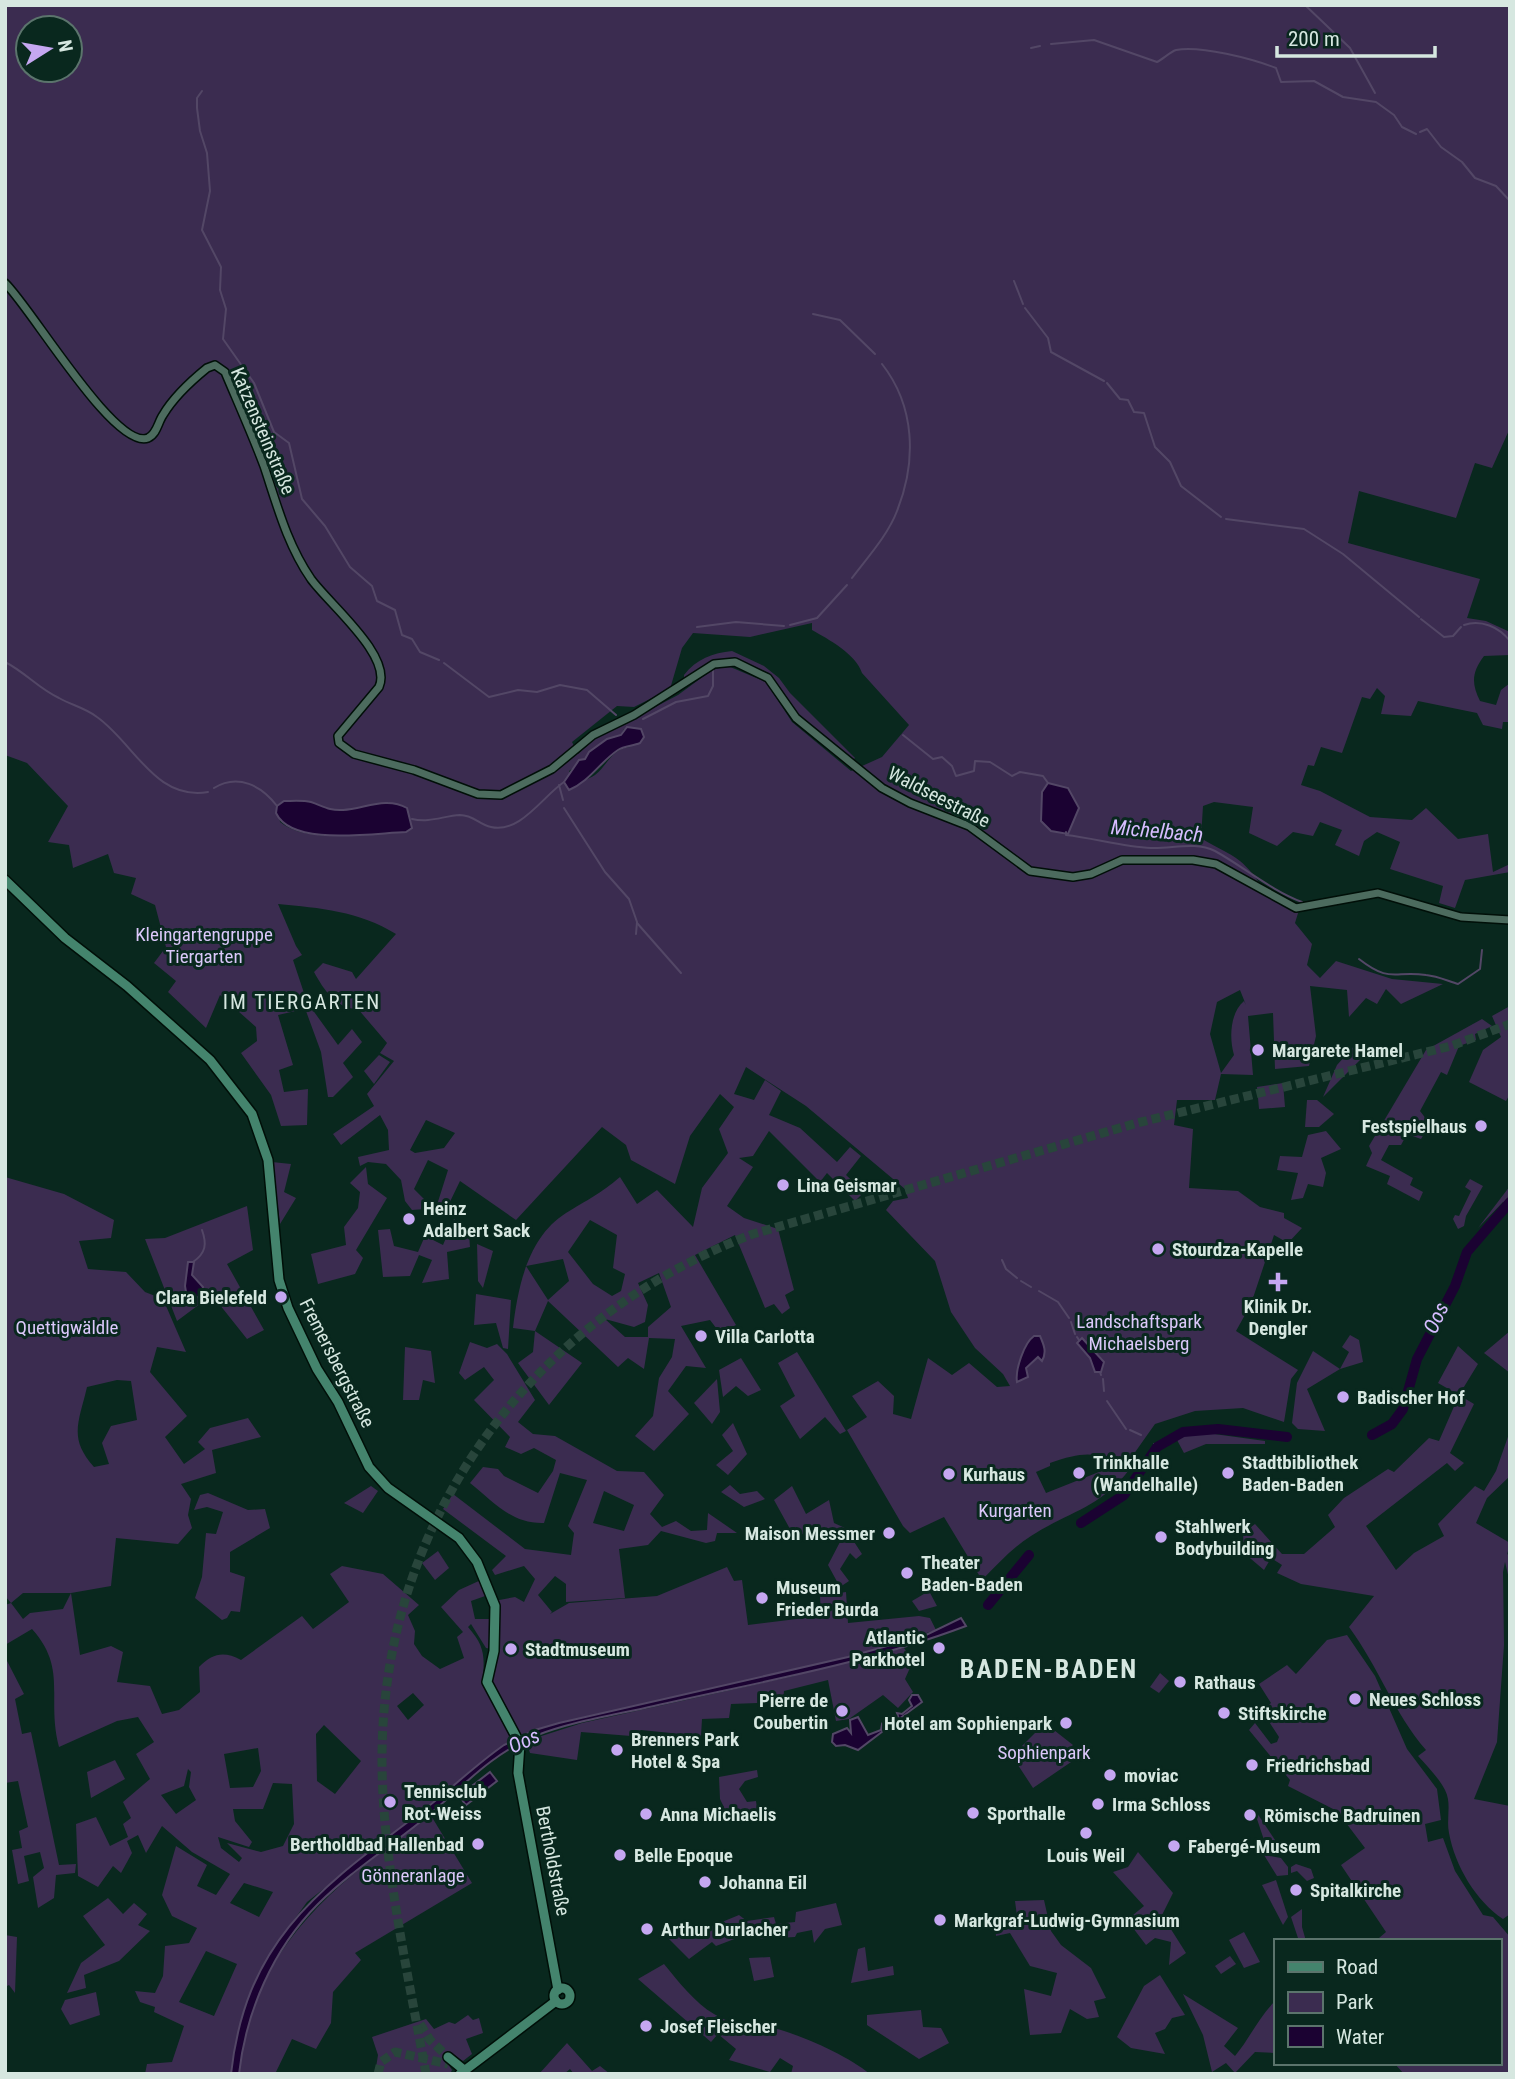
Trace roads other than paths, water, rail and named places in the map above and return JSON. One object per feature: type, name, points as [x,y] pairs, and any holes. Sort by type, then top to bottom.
[{"type":"main road","name":"Fremersbergstraße","points":[[5,880],[65,938],[127,986],[210,1059],[252,1114],[268,1160],[279,1280],[288,1308],[374,1475],[388,1488],[452,1531],[477,1562],[495,1606],[494,1651],[487,1682],[518,1741]]},
{"type":"main road","name":"Bertholdstraße","points":[[462,2072],[555,2001],[564,2004],[569,1998],[566,1990],[558,1990],[518,1773],[518,1741]]},
{"type":"main road","points":[[448,2061],[462,2072]]},
{"type":"street","name":"Katzensteinstraße","points":[[5,283],[19,296],[79,381],[117,426],[135,437],[146,439],[153,434],[168,408],[206,368],[215,365],[225,372],[262,462],[291,546],[324,597],[366,642],[380,665],[382,678],[379,687],[344,727],[337,740]]},
{"type":"street","name":"Waldseestraße","points":[[337,740],[354,754],[414,770],[478,794],[501,795],[522,788],[552,769],[593,735],[634,715],[714,664],[735,662],[768,678],[796,718],[882,788],[910,803],[969,826],[1030,870],[1073,877],[1091,874],[1122,860],[1193,860],[1216,864],[1296,908],[1378,892],[1461,917],[1510,920]]},
{"type":"water","points":[[627,727],[641,729],[644,737],[640,743],[618,750],[583,782],[569,790],[564,782],[579,760],[585,759],[589,752],[607,739],[621,735]]},
{"type":"water","points":[[1048,783],[1068,788],[1079,808],[1068,834],[1051,831],[1041,821],[1042,792]]},
{"type":"water","points":[[284,801],[308,801],[338,810],[391,803],[407,808],[412,828],[406,832],[374,834],[315,834],[285,824],[276,813],[277,806]]},
{"type":"water","points":[[188,1262],[194,1262],[192,1275],[203,1287],[201,1295],[192,1300],[187,1298],[185,1286]]},
{"type":"water","points":[[1034,1336],[1040,1336],[1044,1358],[1042,1361],[1038,1357],[1026,1368],[1028,1377],[1017,1382],[1021,1357]]},
{"type":"water","points":[[1082,1338],[1104,1362],[1101,1372],[1095,1372],[1090,1358],[1077,1343]]},
{"type":"water","points":[[961,1618],[966,1626],[889,1651],[812,1671],[579,1722],[535,1736],[506,1751],[345,1880],[302,1922],[264,1982],[248,2027],[239,2074],[231,2074],[239,2027],[253,1986],[271,1951],[294,1920],[351,1866],[504,1745],[535,1730],[559,1723],[848,1657],[926,1635]]},
{"type":"water","points":[[912,1695],[918,1695],[922,1702],[899,1719],[897,1713],[902,1714],[912,1706],[909,1700]]},
{"type":"water","points":[[858,1717],[868,1735],[881,1730],[882,1724],[887,1728],[858,1750],[845,1745],[836,1746],[832,1742],[833,1734],[847,1728],[851,1733],[850,1720]]},
{"type":"water","points":[[490,1772],[497,1781],[466,1805],[459,1796]]},
{"type":"waterway","points":[[1305,5],[1350,48],[1375,93]]},
{"type":"waterway","points":[[1051,44],[1094,40],[1157,62],[1176,50],[1186,49],[1241,57],[1276,68],[1281,82],[1314,81],[1343,97],[1376,102],[1394,115],[1402,127],[1416,134]]},
{"type":"waterway","points":[[1031,48],[1040,46]]},
{"type":"waterway","points":[[202,91],[197,98],[197,108],[207,153],[210,191],[202,230],[221,267],[220,290],[226,309],[223,339],[254,383],[274,432],[289,443],[302,499],[325,526],[350,567],[372,586],[377,601],[395,610],[402,635],[412,639],[420,652],[439,660]]},
{"type":"waterway","points":[[1420,132],[1427,129],[1441,147],[1462,162],[1475,178],[1496,186],[1510,201]]},
{"type":"waterway","points":[[1014,281],[1023,304]]},
{"type":"waterway","points":[[1025,308],[1048,338],[1051,352],[1104,381]]},
{"type":"waterway","points":[[813,314],[840,320],[875,354]]},
{"type":"waterway","points":[[852,578],[893,520],[908,473],[910,454],[907,416],[893,380],[882,364]]},
{"type":"waterway","points":[[1107,383],[1120,399],[1128,400],[1134,412],[1144,413],[1155,447],[1170,462],[1181,486],[1221,517]]},
{"type":"waterway","points":[[1226,519],[1304,529],[1343,554],[1419,617]]},
{"type":"waterway","points":[[790,625],[817,618],[847,585]]},
{"type":"waterway","points":[[1421,619],[1444,637],[1453,636],[1461,627]]},
{"type":"waterway","points":[[697,627],[736,622],[784,626]]},
{"type":"waterway","points":[[1464,625],[1489,625],[1510,641]]},
{"type":"waterway","name":"Michelbach","points":[[5,662],[52,694],[97,717],[159,779],[174,788],[190,792],[208,792]]},
{"type":"waterway","points":[[444,663],[489,697],[518,690],[537,692],[560,685],[587,690],[616,715]]},
{"type":"waterway","name":"Michelbach","points":[[643,719],[676,702],[708,696],[713,686],[713,668]]},
{"type":"waterway","name":"Michelbach","points":[[903,735],[933,759],[942,757],[952,766],[956,776],[974,771],[975,761],[990,762],[1012,776],[1020,772],[1043,776],[1048,783]]},
{"type":"waterway","name":"Michelbach","points":[[214,788],[232,782],[249,784],[264,793],[277,806]]},
{"type":"waterway","name":"Michelbach","points":[[412,819],[465,815],[487,826],[502,828],[521,820],[564,782]]},
{"type":"waterway","points":[[559,785],[563,800]]},
{"type":"waterway","points":[[564,808],[605,872],[629,899],[637,922],[636,934]]},
{"type":"waterway","name":"Michelbach","points":[[1066,832],[1066,835],[1140,847],[1207,848],[1226,857],[1280,892],[1302,902]]},
{"type":"waterway","points":[[637,923],[681,973]]},
{"type":"waterway","name":"Michelbach","points":[[1359,959],[1386,974],[1430,976],[1458,984],[1480,969],[1482,950]]},
{"type":"waterway","name":"Oos","points":[[1372,1435],[1392,1424],[1403,1409],[1417,1359],[1455,1286],[1467,1252],[1510,1202]]},
{"type":"waterway","points":[[193,1262],[204,1248],[202,1230]]},
{"type":"waterway","points":[[1002,1260],[1006,1269],[1017,1278]]},
{"type":"waterway","points":[[1021,1281],[1031,1287]]},
{"type":"waterway","points":[[1039,1291],[1058,1302],[1069,1318]]},
{"type":"waterway","points":[[1071,1322],[1075,1334]]},
{"type":"waterway","points":[[1103,1379],[1104,1391]]},
{"type":"waterway","points":[[1107,1401],[1126,1429]]},
{"type":"waterway","name":"Oos","points":[[1081,1523],[1124,1495],[1157,1447],[1183,1432],[1218,1429],[1287,1437]]},
{"type":"waterway","points":[[1130,1430],[1141,1435]]},
{"type":"waterway","name":"Oos","points":[[1154,1444],[1157,1447]]},
{"type":"waterway","name":"Oos","points":[[988,1605],[1029,1555]]},
{"type":"tunnel","points":[[426,2074],[397,1914],[386,1832],[382,1754],[390,1667],[410,1584],[443,1507],[486,1436],[540,1373],[603,1317],[674,1270],[753,1234],[1137,1123],[1451,1046],[1510,1024]]},
{"type":"tunnel","points":[[420,2024],[430,2040],[448,2057]]},
{"type":"tunnel","points":[[378,2074],[381,2062],[395,2052],[448,2064]]},
{"type":"place","name":"Margarete Hamel","points":[[1258,1050]]},
{"type":"place","name":"Festspielhaus","points":[[1481,1126]]},
{"type":"place","name":"Lina Geismar","points":[[783,1185]]},
{"type":"place","name":"Heinz Adalbert Sack","points":[[409,1219]]},
{"type":"place","name":"Stourdza-Kapelle","points":[[1158,1249]]},
{"type":"place","name":"Klinik Dr. Dengler","points":[[1278,1282]]},
{"type":"place","name":"Clara Bielefeld","points":[[281,1297]]},
{"type":"place","name":"Villa Carlotta","points":[[701,1336]]},
{"type":"place","name":"Badischer Hof","points":[[1343,1397]]},
{"type":"place","name":"Trinkhalle (Wandelhalle)","points":[[1079,1473]]},
{"type":"place","name":"Stadtbibliothek Baden-Baden","points":[[1228,1473]]},
{"type":"place","name":"Kurhaus","points":[[949,1474]]},
{"type":"place","name":"Maison Messmer","points":[[889,1533]]},
{"type":"place","name":"Stahlwerk Bodybuilding","points":[[1161,1537]]},
{"type":"place","name":"Theater Baden-Baden","points":[[907,1573]]},
{"type":"place","name":"Museum Frieder Burda","points":[[762,1598]]},
{"type":"place","name":"Atlantic Parkhotel","points":[[939,1648]]},
{"type":"place","name":"Stadtmuseum","points":[[511,1649]]},
{"type":"place","name":"Rathaus","points":[[1180,1682]]},
{"type":"place","name":"Neues Schloss","points":[[1355,1699]]},
{"type":"place","name":"Pierre de Coubertin","points":[[842,1711]]},
{"type":"place","name":"Stiftskirche","points":[[1224,1713]]},
{"type":"place","name":"Hotel am Sophienpark","points":[[1066,1723]]},
{"type":"place","name":"Brenners Park Hotel & Spa","points":[[617,1750]]},
{"type":"place","name":"Friedrichsbad","points":[[1252,1765]]},
{"type":"place","name":"moviac","points":[[1110,1775]]},
{"type":"place","name":"Tennisclub Rot-Weiss","points":[[390,1802]]},
{"type":"place","name":"Irma Schloss","points":[[1098,1804]]},
{"type":"place","name":"Sporthalle","points":[[973,1813]]},
{"type":"place","name":"Anna Michaelis","points":[[646,1814]]},
{"type":"place","name":"Römische Badruinen","points":[[1250,1815]]},
{"type":"place","name":"Louis Weil","points":[[1086,1833]]},
{"type":"place","name":"Bertholdbad Hallenbad","points":[[478,1844]]},
{"type":"place","name":"Fabergé-Museum","points":[[1174,1846]]},
{"type":"place","name":"Belle Epoque","points":[[620,1855]]},
{"type":"place","name":"Johanna Eil","points":[[705,1882]]},
{"type":"place","name":"Spitalkirche","points":[[1296,1890]]},
{"type":"place","name":"Markgraf-Ludwig-Gymnasium","points":[[940,1920]]},
{"type":"place","name":"Arthur Durlacher","points":[[647,1929]]},
{"type":"place","name":"Josef Fleischer","points":[[646,2026]]},
{"type":"district","name":"IM TIERGARTEN","points":[[302,1002]]},
{"type":"district","name":"BADEN-BADEN","points":[[1049,1669]]},
{"type":"park label","name":"Kleingartengruppe Tiergarten","points":[[204,945]]},
{"type":"park label","name":"Quettigwäldle","points":[[67,1327]]},
{"type":"park label","name":"Landschaftspark Michaelsberg","points":[[1139,1332]]},
{"type":"park label","name":"Kurgarten","points":[[1015,1510]]},
{"type":"park label","name":"Sophienpark","points":[[1044,1752]]},
{"type":"park label","name":"Gönneranlage","points":[[413,1875]]}]
